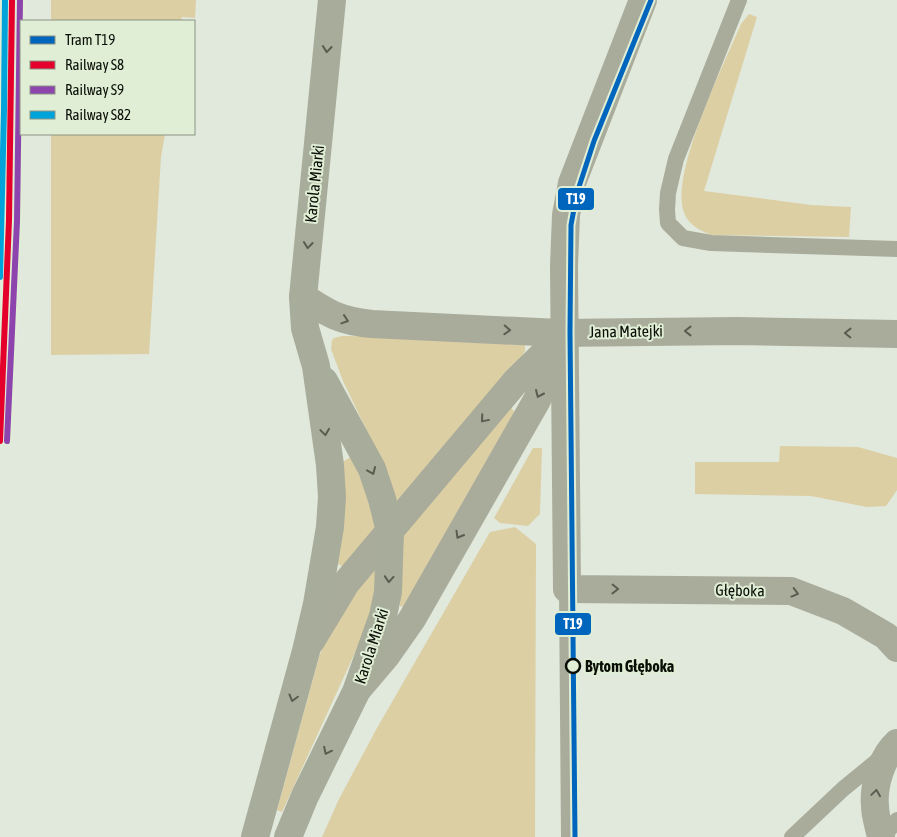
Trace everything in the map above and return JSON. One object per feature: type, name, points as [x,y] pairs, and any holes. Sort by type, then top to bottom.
[{"type":"main road","name":"Karola Miarki","points":[[255,837],[306,651],[326,555],[330,526],[332,497],[330,465],[316,366],[305,328],[302,297],[332,0]]},
{"type":"main road","name":"Karola Miarki","points":[[288,837],[305,796],[356,692],[383,616],[389,574],[390,530],[372,469],[316,366]]},
{"type":"street","points":[[567,589],[564,235],[572,183],[643,0]]},
{"type":"street","name":"Jana Matejki","points":[[302,297],[326,312],[349,322],[565,333],[737,331],[897,334]]},
{"type":"street","points":[[306,651],[346,583],[516,381],[565,333]]},
{"type":"street","points":[[356,692],[386,656],[412,619],[536,400],[565,333]]},
{"type":"street","name":"Głęboka","points":[[567,589],[791,591],[844,611],[886,636],[897,648]]},
{"type":"street","points":[[882,837],[875,805],[878,775],[893,747]]},
{"type":"lane","points":[[739,0],[676,159],[668,193],[666,210],[668,223],[683,238],[711,243],[897,248]]},
{"type":"lane","points":[[567,589],[568,837]]},
{"type":"lane","points":[[792,837],[893,747]]},
{"type":"lane","points":[[882,837],[897,820]]},
{"type":"shaded area","points":[[51,0],[196,0],[195,18],[182,17],[181,20],[51,20]]},
{"type":"shaded area","points":[[749,14],[757,17],[704,191],[811,205],[851,207],[849,237],[711,235],[693,225],[685,215],[682,198],[684,175],[700,120],[741,24]]},
{"type":"shaded area","points":[[51,135],[165,135],[161,157],[149,354],[51,355]]},
{"type":"shaded area","points":[[342,336],[517,338],[525,343],[525,351],[519,361],[397,503],[377,452],[343,381],[331,349],[332,340]]},
{"type":"shaded area","points":[[511,408],[515,412],[403,607],[400,606],[402,533]]},
{"type":"shaded area","points":[[780,446],[858,447],[897,458],[897,490],[886,506],[867,507],[811,496],[695,494],[695,462],[779,462]]},
{"type":"shaded area","points":[[533,448],[542,448],[540,514],[528,526],[500,523],[494,518]]},
{"type":"shaded area","points":[[349,458],[360,464],[376,526],[343,567],[337,563],[345,513],[343,464]]},
{"type":"shaded area","points":[[515,527],[536,544],[535,837],[322,837],[339,799],[377,728],[490,532]]},
{"type":"shaded area","points":[[376,565],[373,607],[364,633],[282,812],[277,810],[319,657],[335,616]]},
{"type":"tram line","name":"T19","points":[[575,837],[570,332],[571,225],[577,193],[594,141],[651,0]]},
{"type":"rail line","name":"S82","points":[[0,277],[5,0]]},
{"type":"rail line","name":"S8","points":[[0,441],[9,220],[12,0]]},
{"type":"rail line","name":"S9","points":[[7,441],[17,221],[20,0]]},
{"type":"place","name":"Bytom Głęboka","points":[[573,666]]}]
